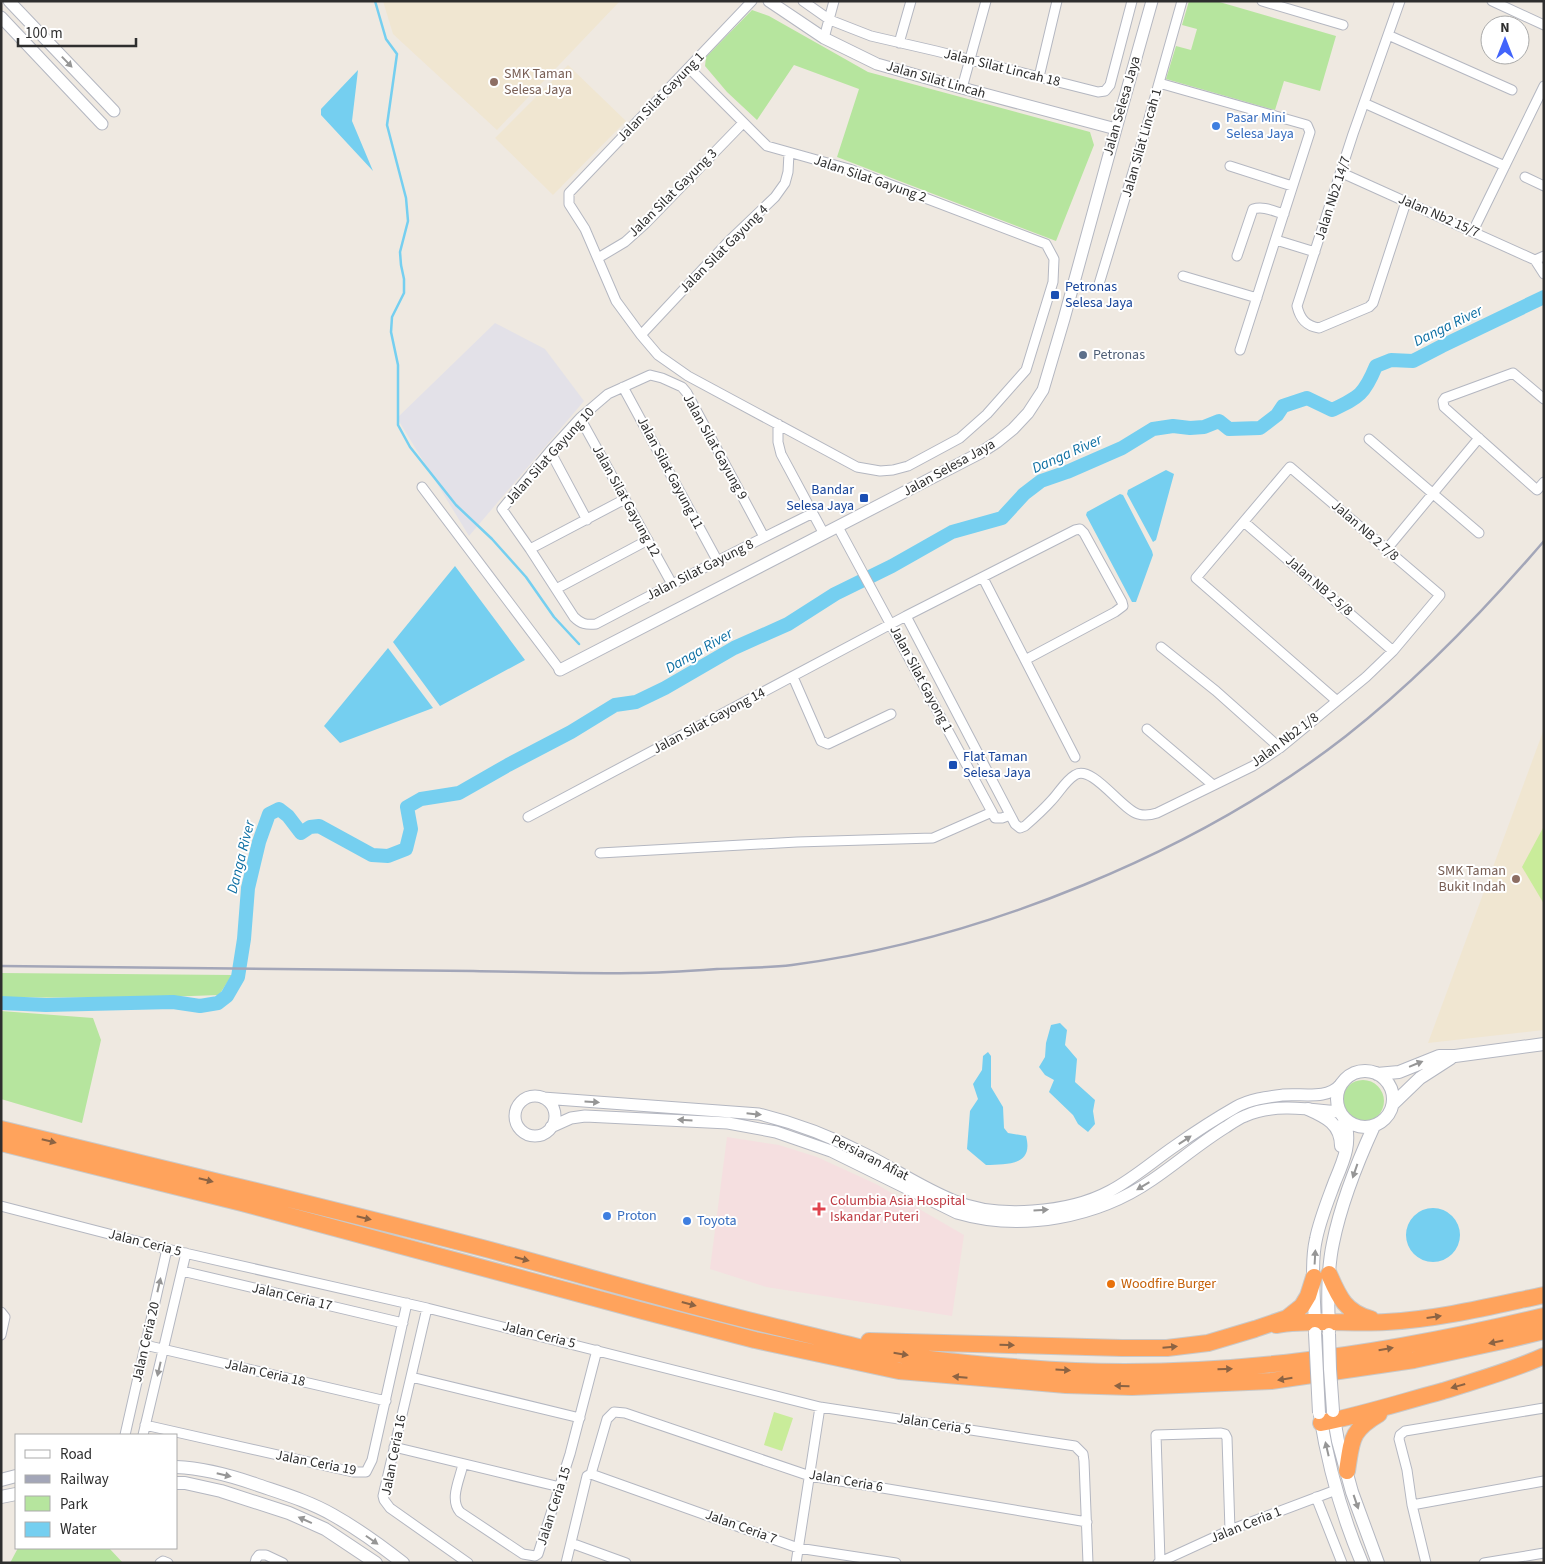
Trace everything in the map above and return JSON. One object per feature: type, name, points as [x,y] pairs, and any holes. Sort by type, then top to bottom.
[{"type":"highway","points":[[1,1129],[391,1224],[836,1342],[916,1357],[1028,1369],[1077,1371],[1239,1369],[1362,1353],[1494,1328],[1544,1316]]},
{"type":"highway","points":[[1,1143],[242,1203],[671,1319],[755,1340],[899,1371],[1066,1385],[1132,1387],[1261,1382],[1414,1360],[1544,1330]]},
{"type":"highway","points":[[836,1342],[903,1341],[1026,1346],[1167,1348],[1208,1343],[1287,1318],[1302,1306],[1322,1275],[1346,1306],[1360,1316],[1386,1322]]},
{"type":"highway","points":[[1255,1329],[1284,1324],[1322,1328],[1456,1314],[1544,1295]]},
{"type":"highway","points":[[1327,1417],[1396,1405],[1487,1378],[1544,1356]]},
{"type":"highway","points":[[1347,1471],[1355,1433],[1364,1423],[1396,1405]]},
{"type":"main road","points":[[1362,1563],[1352,1540],[1336,1490],[1327,1417],[1330,1369],[1322,1328],[1322,1275],[1315,1241],[1348,1140],[1348,1130],[1336,1103],[1340,1085],[1353,1074],[1361,1071],[1377,1074],[1399,1072],[1439,1056],[1455,1056],[1544,1044]]},
{"type":"main road","points":[[1342,1116],[1358,1127],[1374,1126],[1386,1118],[1393,1104],[1420,1078],[1434,1067],[1455,1056]]},
{"type":"main road","points":[[1377,1074],[1385,1079],[1390,1086],[1393,1104]]},
{"type":"main road","points":[[1308,1109],[1326,1117],[1339,1130],[1341,1166]]},
{"type":"main road","points":[[1322,1275],[1359,1158],[1374,1126]]},
{"type":"main road","points":[[1327,1417],[1378,1563]]},
{"type":"main road","points":[[178,1467],[228,1475],[294,1497],[332,1514],[371,1538],[403,1563]]},
{"type":"main road","points":[[1,1480],[15,1476]]},
{"type":"main road","points":[[178,1483],[221,1491],[289,1513],[326,1529],[376,1563]]},
{"type":"main road","points":[[1,1497],[15,1494]]},
{"type":"street","points":[[9,1],[114,111]]},
{"type":"street","name":"Jalan Silat Gayung 1","points":[[598,258],[585,229],[570,204],[569,193],[752,1]]},
{"type":"street","name":"Jalan Silat Lincah","points":[[769,1],[824,38],[877,64],[1116,128]]},
{"type":"street","name":"Jalan Silat Lincah 18","points":[[804,1],[830,20],[871,36],[1098,92],[1105,91],[1110,85],[1132,1]]},
{"type":"street","points":[[824,38],[834,1]]},
{"type":"street","points":[[899,43],[911,1]]},
{"type":"street","points":[[962,88],[986,1]]},
{"type":"street","points":[[1039,77],[1057,1]]},
{"type":"street","name":"Jalan Selesa Jaya","points":[[560,670],[980,452],[997,442],[1028,413],[1043,390],[1152,1]]},
{"type":"street","name":"Jalan Silat Lincah 1","points":[[1099,284],[1182,1]]},
{"type":"street","points":[[1262,1],[1343,25]]},
{"type":"street","name":"Jalan Nb2 14/7","points":[[1400,1],[1364,103],[1298,306],[1302,320],[1311,327],[1319,328],[1368,307],[1373,303],[1406,202]]},
{"type":"street","points":[[1492,1],[1544,25]]},
{"type":"street","points":[[1,17],[102,124]]},
{"type":"street","points":[[1388,34],[1512,90]]},
{"type":"street","name":"Jalan Silat Gayung 2","points":[[689,68],[767,146],[849,169],[1046,244],[1054,259],[1053,282],[1026,370],[987,414],[960,438],[908,466],[880,471],[857,467],[778,424]]},
{"type":"street","points":[[1159,83],[1307,125],[1310,132],[1240,350]]},
{"type":"street","points":[[1474,231],[1505,166],[1541,101],[1544,86]]},
{"type":"street","points":[[1364,103],[1505,166]]},
{"type":"street","name":"Jalan Silat Gayung 3","points":[[598,258],[625,242],[645,224],[743,123]]},
{"type":"street","name":"Jalan Silat Gayung 4","points":[[640,335],[729,241],[775,197],[785,182],[788,172],[789,153]]},
{"type":"street","points":[[1230,166],[1292,186]]},
{"type":"street","name":"Jalan Nb2 15/7","points":[[1342,173],[1540,258]]},
{"type":"street","points":[[1525,177],[1544,186]]},
{"type":"street","points":[[1237,256],[1253,209],[1267,209],[1284,214]]},
{"type":"street","points":[[1276,240],[1315,252]]},
{"type":"street","points":[[598,258],[616,301],[640,335],[658,355],[688,376],[778,424],[778,442],[781,454],[824,534]]},
{"type":"street","points":[[1540,258],[1543,273]]},
{"type":"street","points":[[1183,276],[1257,298]]},
{"type":"street","points":[[1544,399],[1512,373],[1445,398],[1443,401],[1444,407],[1537,490],[1544,482]]},
{"type":"street","name":"Jalan Silat Gayung 10","points":[[530,549],[502,509],[580,418],[608,394],[650,375]]},
{"type":"street","name":"Jalan Silat Gayung 9","points":[[650,375],[682,387],[687,393],[764,537]]},
{"type":"street","name":"Jalan Silat Gayung 11","points":[[623,387],[717,560]]},
{"type":"street","name":"Jalan Silat Gayung 12","points":[[580,418],[672,584]]},
{"type":"street","points":[[1386,550],[1479,438]]},
{"type":"street","points":[[1369,439],[1479,533]]},
{"type":"street","points":[[550,451],[587,520]]},
{"type":"street","name":"Jalan NB 2 7/8","points":[[1244,522],[1290,468],[1440,595]]},
{"type":"street","points":[[422,486],[560,670]]},
{"type":"street","points":[[625,499],[530,549],[556,589],[648,540]]},
{"type":"street","name":"Jalan Silat Gayung 8","points":[[556,589],[579,622],[586,625],[596,624],[717,560],[813,513]]},
{"type":"street","points":[[1244,522],[1196,578],[1337,701]]},
{"type":"street","name":"Jalan NB 2 5/8","points":[[1244,522],[1393,651]]},
{"type":"street","name":"Jalan Silat Gayong 1","points":[[838,526],[992,812]]},
{"type":"street","name":"Jalan Silat Gayong 14","points":[[528,817],[891,623],[1080,529],[1084,533],[1123,606],[1120,610],[1025,660]]},
{"type":"street","points":[[983,578],[1075,757]]},
{"type":"street","name":"Jalan Nb2 1/8","points":[[1010,815],[1015,824],[1020,828],[1025,826],[1074,775],[1084,773],[1104,786],[1131,811],[1140,815],[1150,815],[1162,811],[1253,766],[1280,748],[1393,651],[1440,595]]},
{"type":"street","points":[[600,853],[797,842],[933,838],[992,812],[995,818],[999,819],[1010,815],[906,616]]},
{"type":"street","points":[[1161,647],[1216,691],[1280,748]]},
{"type":"street","points":[[793,677],[821,741],[828,744],[891,714]]},
{"type":"street","points":[[1147,729],[1213,785]]},
{"type":"street","name":"Persiaran Afiat","points":[[977,1213],[866,1154],[819,1132],[789,1121],[758,1114],[531,1097],[520,1103],[516,1108],[516,1121],[523,1132],[535,1136],[542,1135],[551,1126],[571,1118],[585,1116],[728,1123],[776,1132],[801,1140],[859,1165],[950,1210],[1022,1220],[1053,1219],[1091,1211],[1120,1200],[1152,1181],[1218,1132],[1245,1116],[1252,1107],[1265,1097],[1322,1094],[1335,1091],[1340,1085]]},
{"type":"street","points":[[544,1098],[554,1114],[551,1126]]},
{"type":"street","name":"Persiaran Afiat","points":[[1252,1107],[1263,1110],[1308,1109],[1342,1116]]},
{"type":"street","points":[[859,1165],[866,1154]]},
{"type":"street","points":[[872,1172],[879,1162]]},
{"type":"street","name":"Jalan Ceria 5","points":[[1,1206],[167,1249],[407,1303],[820,1407],[1069,1445],[1080,1449],[1084,1460],[1087,1522]]},
{"type":"street","name":"Jalan Ceria 20","points":[[125,1434],[167,1249]]},
{"type":"street","name":"Jalan Ceria 20","points":[[143,1434],[186,1253]]},
{"type":"street","name":"Jalan Ceria 17","points":[[182,1271],[403,1323]]},
{"type":"street","name":"Jalan Ceria 19","points":[[145,1425],[360,1473],[366,1472],[372,1460],[407,1303]]},
{"type":"street","name":"Jalan Ceria 16","points":[[427,1308],[384,1491],[384,1500],[390,1508],[468,1563]]},
{"type":"street","points":[[1,1312],[6,1317],[1,1335]]},
{"type":"street","name":"Jalan Ceria 18","points":[[145,1345],[386,1400]]},
{"type":"street","name":"Jalan Ceria 15","points":[[464,1464],[455,1497],[457,1508],[466,1517],[523,1554],[535,1556],[538,1554],[580,1418],[597,1350]]},
{"type":"street","points":[[411,1377],[580,1418]]},
{"type":"street","points":[[796,1563],[820,1407]]},
{"type":"street","points":[[1426,1563],[1412,1505],[1407,1470],[1399,1439],[1400,1435],[1405,1431],[1544,1408]]},
{"type":"street","name":"Jalan Ceria 6","points":[[591,1474],[607,1419],[614,1412],[625,1413],[810,1476],[1087,1522]]},
{"type":"street","points":[[1159,1562],[1156,1436],[1225,1434],[1227,1438],[1230,1530]]},
{"type":"street","points":[[394,1447],[560,1487]]},
{"type":"street","points":[[566,1563],[587,1476],[591,1474]]},
{"type":"street","name":"Jalan Ceria 7","points":[[591,1474],[798,1548],[896,1563]]},
{"type":"street","points":[[1412,1505],[1544,1481]]},
{"type":"street","name":"Jalan Ceria 1","points":[[1159,1562],[1230,1530],[1336,1490]]},
{"type":"street","points":[[1316,1497],[1342,1563]]},
{"type":"street","points":[[1087,1522],[1088,1563]]},
{"type":"street","points":[[571,1543],[626,1563]]},
{"type":"street","points":[[1484,1563],[1544,1553]]},
{"type":"street","points":[[257,1559],[266,1555],[283,1563]]},
{"type":"street","points":[[160,1563],[163,1561],[168,1563]]},
{"type":"shaded area","name":"SMK Taman Selesa Jaya","points":[[383,1],[620,1],[497,130],[393,34]]},
{"type":"shaded area","points":[[568,65],[626,121],[553,195],[495,138]]},
{"type":"shaded area","points":[[495,323],[545,349],[584,401],[469,536],[397,418]]},
{"type":"shaded area","name":"SMK Taman Bukit Indah","points":[[1544,729],[1544,1030],[1428,1043]]},
{"type":"shaded area","name":"Columbia Asia Hospital Iskandar Puteri","points":[[727,1137],[779,1145],[817,1157],[876,1184],[964,1235],[952,1316],[766,1287],[710,1269]]},
{"type":"green space","points":[[1189,1],[1216,1],[1336,36],[1320,91],[1284,81],[1275,110],[1166,79],[1176,46],[1191,50],[1197,29],[1182,25]]},
{"type":"green space","points":[[752,10],[769,16],[868,72],[1090,132],[1094,145],[1056,241],[837,157],[859,89],[794,65],[757,120],[727,92],[705,66],[706,57]]},
{"type":"green space","points":[[1544,826],[1544,904],[1522,867]]},
{"type":"green space","points":[[1,973],[232,975],[219,995],[1,997]]},
{"type":"green space","points":[[1,1011],[93,1018],[101,1040],[82,1123],[1,1099]]},
{"type":"green space","points":[[1367,1080],[1375,1083],[1381,1089],[1384,1101],[1381,1113],[1375,1119],[1359,1122],[1351,1119],[1345,1113],[1342,1097],[1345,1089],[1351,1083]]},
{"type":"green space","points":[[774,1412],[793,1418],[782,1451],[764,1445]]},
{"type":"green space","points":[[17,1549],[110,1549],[123,1563],[10,1563]]},
{"type":"water","points":[[358,70],[352,121],[373,171],[321,115],[321,109]]},
{"type":"water","points":[[1166,470],[1174,474],[1156,540],[1153,542],[1127,494],[1128,490]]},
{"type":"water","points":[[1120,494],[1123,495],[1153,555],[1136,602],[1132,602],[1086,515],[1087,512]]},
{"type":"water","points":[[455,566],[525,660],[440,706],[393,642]]},
{"type":"water","points":[[388,648],[433,708],[340,743],[324,726]]},
{"type":"water","points":[[1060,1023],[1067,1030],[1065,1045],[1077,1059],[1075,1082],[1095,1100],[1093,1111],[1095,1124],[1088,1132],[1078,1124],[1073,1115],[1049,1092],[1054,1080],[1045,1075],[1039,1067],[1045,1057],[1046,1043],[1051,1025]]},
{"type":"water","points":[[988,1052],[991,1056],[991,1087],[1003,1107],[1004,1128],[1008,1133],[1026,1136],[1026,1153],[1022,1158],[1010,1163],[986,1165],[967,1149],[970,1111],[978,1099],[973,1084],[982,1070],[983,1056]]},
{"type":"water","points":[[1433,1208],[1443,1210],[1452,1216],[1458,1225],[1460,1235],[1458,1245],[1452,1254],[1443,1260],[1433,1262],[1423,1260],[1414,1254],[1408,1245],[1406,1235],[1408,1225],[1414,1216],[1423,1210]]},
{"type":"waterway","points":[[375,1],[386,39],[397,54],[387,125],[406,198],[408,221],[400,252],[404,293],[392,317],[391,332],[398,365],[398,425],[410,447],[456,505],[492,539],[526,577],[554,617],[579,644]]},
{"type":"waterway","name":"Danga River","points":[[1,1003],[46,1005],[173,1002],[200,1006],[218,1003],[227,996],[238,977],[244,939],[248,888],[259,842],[269,814],[279,809],[288,816],[301,833],[310,827],[319,826],[372,855],[388,856],[406,849],[411,829],[407,807],[421,799],[459,793],[571,732],[615,705],[636,702],[665,688],[734,648],[788,624],[835,594],[892,566],[952,532],[1002,518],[1024,494],[1041,481],[1122,448],[1153,429],[1173,426],[1204,427],[1219,421],[1229,429],[1260,428],[1277,415],[1283,406],[1307,398],[1332,410],[1360,394],[1376,366],[1391,360],[1413,361],[1544,297]]},
{"type":"railway","points":[[1,966],[654,973],[792,965],[864,953],[937,935],[1011,912],[1084,885],[1155,853],[1223,818],[1287,778],[1346,736],[1425,668],[1498,593],[1544,541]]},
{"type":"place","name":"SMK Taman Selesa Jaya","points":[[494,82]]},
{"type":"place","name":"Pasar Mini Selesa Jaya","points":[[1216,126]]},
{"type":"place","name":"Petronas Selesa Jaya","points":[[1055,295]]},
{"type":"place","name":"Petronas","points":[[1083,355]]},
{"type":"place","name":"Bandar Selesa Jaya","points":[[864,498]]},
{"type":"place","name":"Flat Taman Selesa Jaya","points":[[953,765]]},
{"type":"place","name":"SMK Taman Bukit Indah","points":[[1516,879]]},
{"type":"place","name":"Columbia Asia Hospital Iskandar Puteri","points":[[819,1209]]},
{"type":"place","name":"Proton","points":[[607,1216]]},
{"type":"place","name":"Toyota","points":[[687,1221]]},
{"type":"place","name":"Woodfire Burger","points":[[1111,1284]]}]
